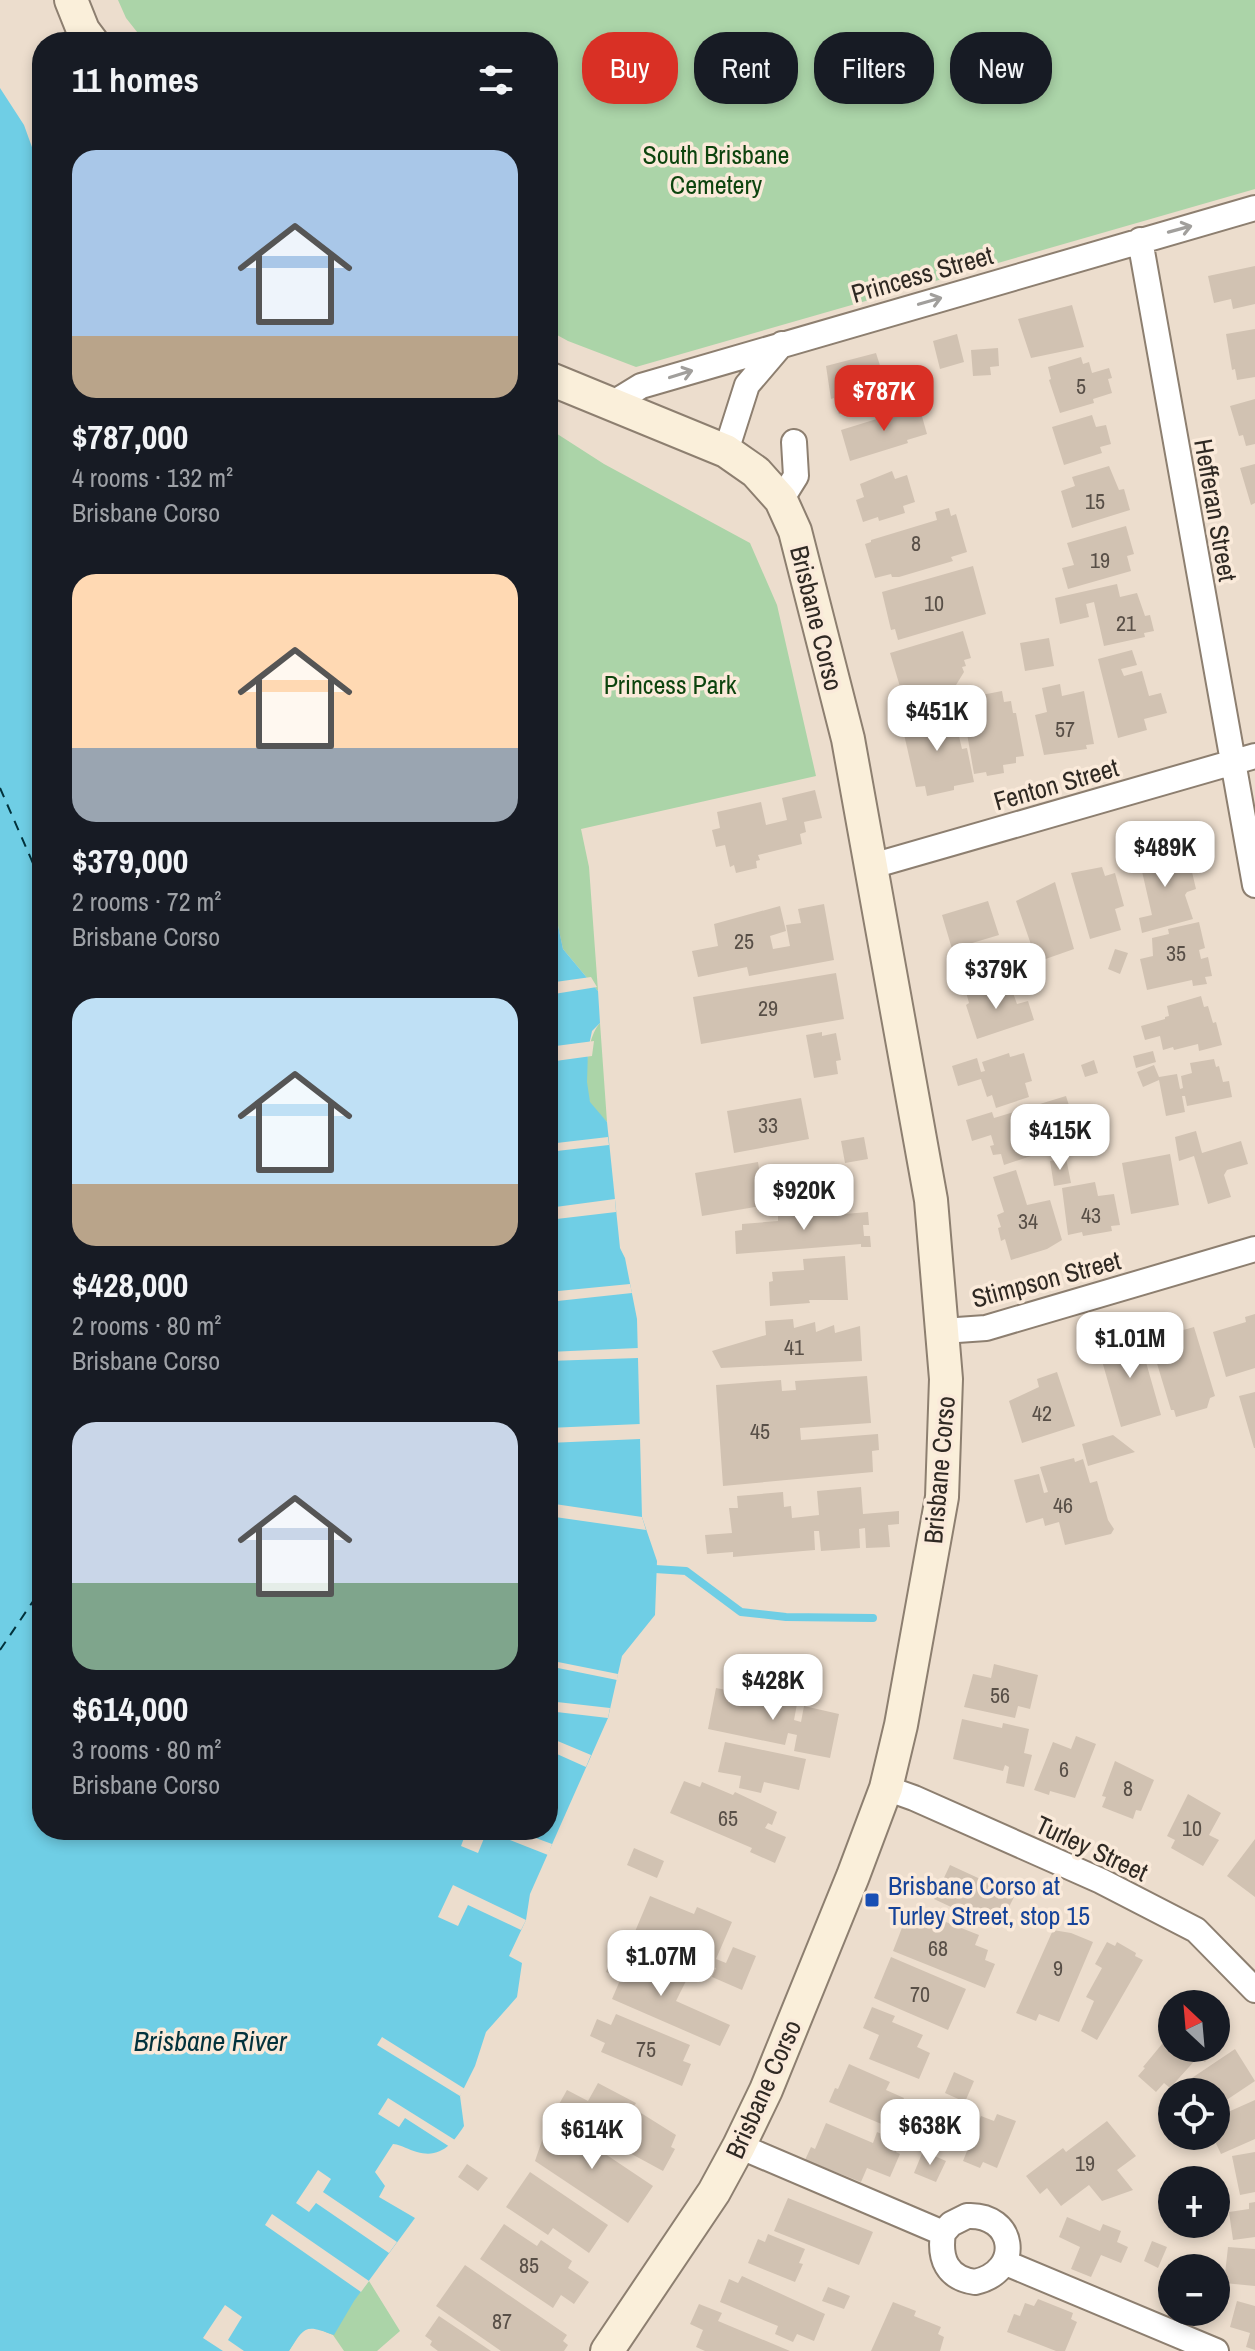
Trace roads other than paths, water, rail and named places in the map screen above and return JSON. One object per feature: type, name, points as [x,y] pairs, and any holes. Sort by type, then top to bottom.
[{"type":"street","points":[[71,0],[84,32]]},
{"type":"street","name":"Princess Street","points":[[610,405],[641,386],[1255,208]]},
{"type":"street","name":"Hefferan Street","points":[[1140,240],[1244,759],[1255,885]]},
{"type":"street","points":[[726,451],[747,385],[782,344]]},
{"type":"street","name":"Brisbane Corso","points":[[558,382],[726,451],[756,472],[781,500],[795,531],[848,739],[931,1200],[943,1331],[946,1424],[942,1497],[901,1725],[886,1788],[766,2090],[739,2146],[714,2192],[607,2351]]},
{"type":"street","points":[[781,500],[796,476],[794,442]]},
{"type":"street","name":"Fenton Street","points":[[872,866],[1244,759]]},
{"type":"street","name":"Stimpson Street","points":[[943,1331],[986,1328],[1255,1249]]},
{"type":"street","name":"Turley Street","points":[[886,1788],[1101,1881],[1196,1930],[1255,1990]]},
{"type":"street","points":[[739,2146],[943,2233]]},
{"type":"street","points":[[967,2216],[986,2217],[1003,2232],[1008,2249],[1006,2263],[987,2279],[975,2282],[964,2280],[944,2264],[941,2253],[943,2233],[951,2224],[967,2216]]},
{"type":"street","points":[[1006,2263],[1216,2351]]},
{"type":"water","name":"Brisbane River","points":[[0,88],[24,125],[32,147],[32,1840],[554,1840],[530,1894],[526,1920],[509,1956],[522,1963],[517,1997],[486,2032],[475,2066],[460,2096],[464,2126],[451,2144],[433,2153],[425,2154],[393,2144],[375,2172],[385,2186],[379,2197],[415,2218],[354,2301],[334,2335],[317,2329],[307,2330],[289,2351],[0,2351]]},
{"type":"water","name":"Brisbane River","points":[[558,926],[563,949],[598,991],[600,1023],[592,1031],[587,1082],[590,1102],[607,1122],[620,1248],[625,1258],[637,1319],[642,1517],[657,1561],[655,1615],[622,1656],[608,1718],[558,1831]]},
{"type":"waterway","points":[[655,1569],[686,1571],[741,1612],[786,1617],[873,1618]]},
{"type":"place","name":"Brisbane Corso at Turley Street, stop 15","points":[[872,1900]]},
{"type":"park label","name":"South Brisbane Cemetery","points":[[716,169]]},
{"type":"park label","name":"Princess Park","points":[[670,684]]}]
